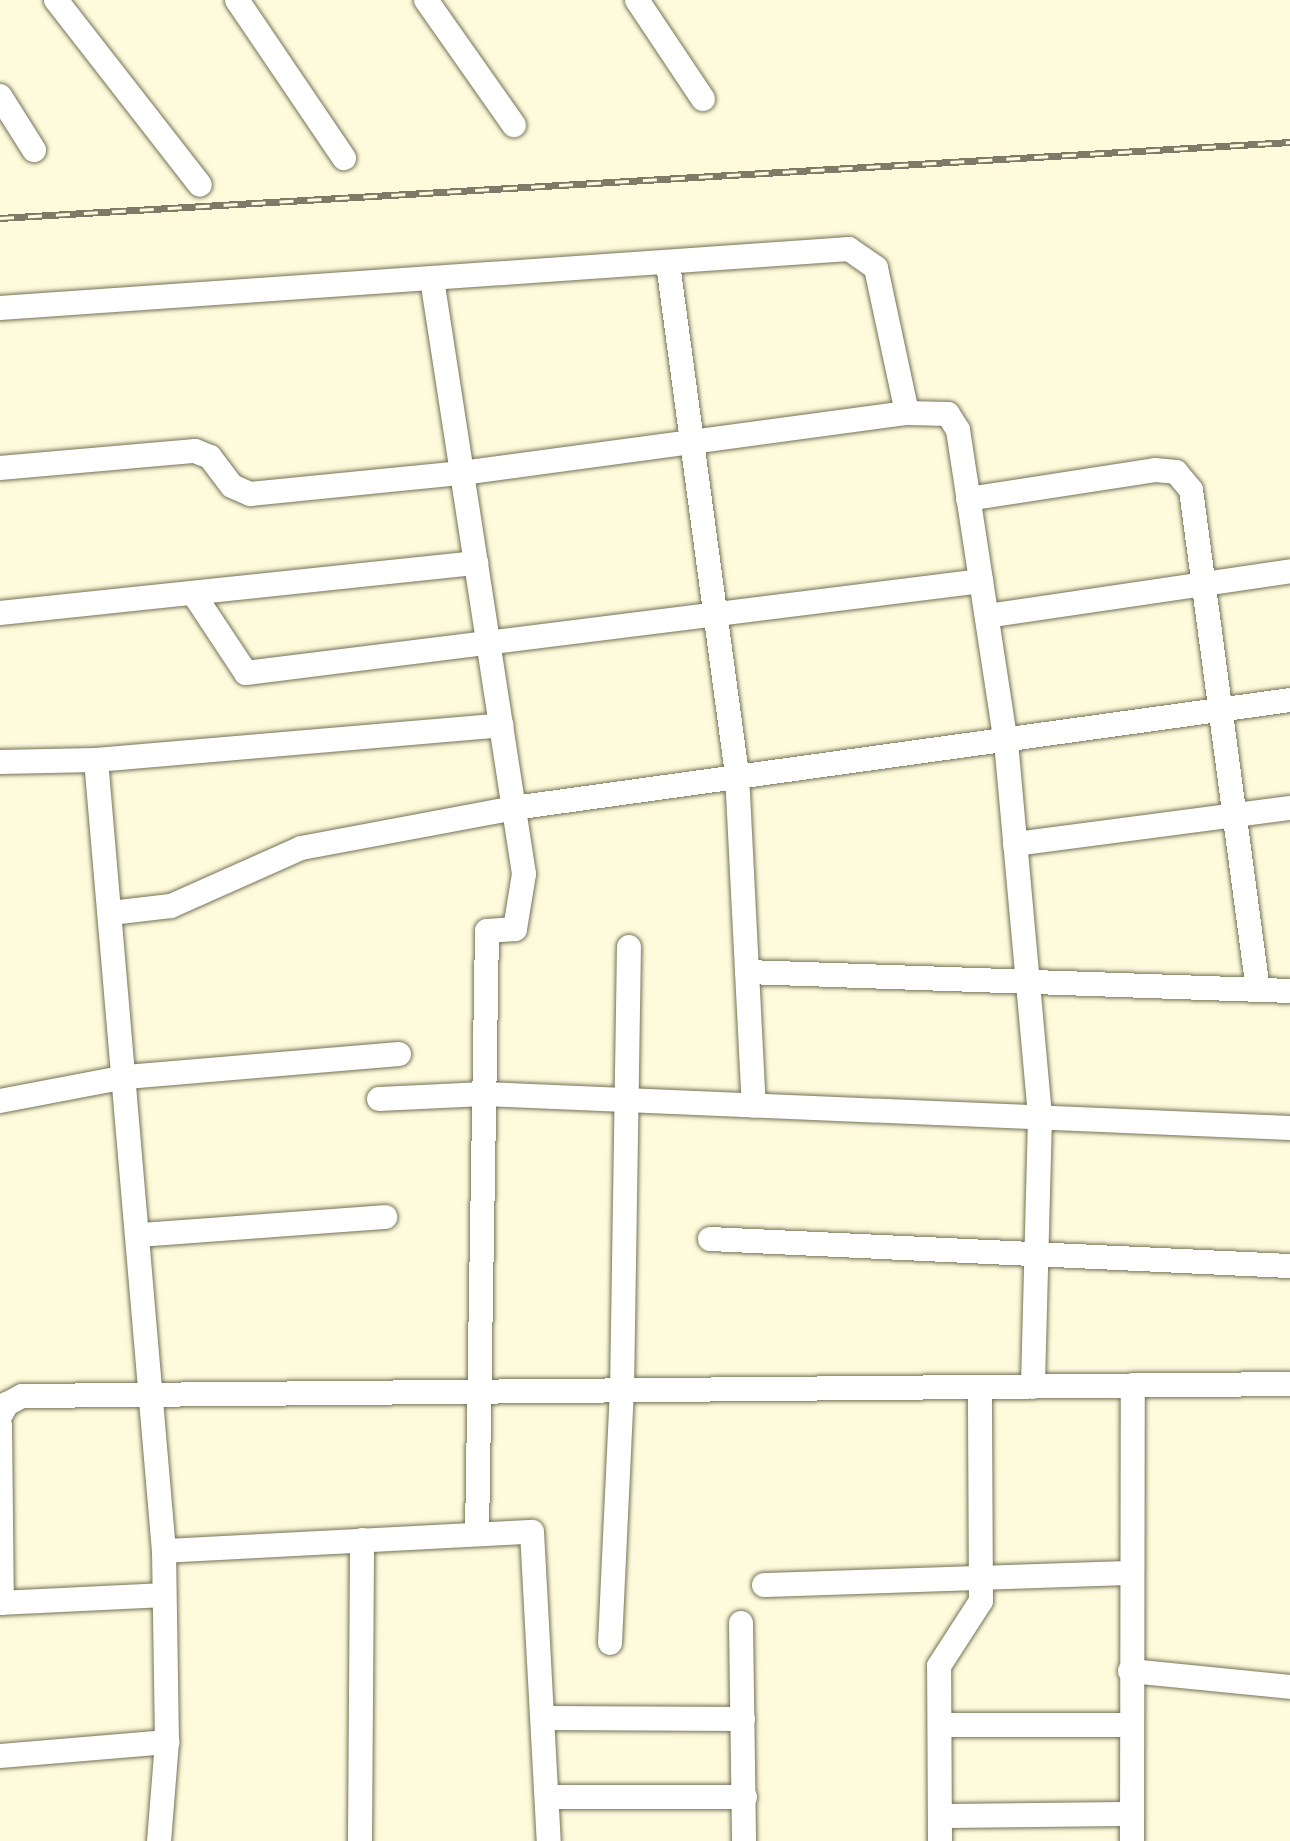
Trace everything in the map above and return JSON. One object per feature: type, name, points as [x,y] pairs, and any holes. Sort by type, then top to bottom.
[{"type":"street","points":[[56,0],[200,184]]},
{"type":"street","points":[[426,0],[514,125]]},
{"type":"street","points":[[637,0],[703,99]]},
{"type":"street","points":[[241,1],[344,158]]},
{"type":"street","points":[[0,96],[34,150]]},
{"type":"street","points":[[0,308],[668,264],[849,249],[863,254],[876,267],[907,413]]},
{"type":"street","points":[[668,264],[737,774],[754,1106]]},
{"type":"street","points":[[432,279],[524,874],[515,930],[487,931],[477,1533]]},
{"type":"street","points":[[0,468],[195,451],[210,457],[232,486],[250,494],[462,473],[907,413],[948,414],[958,430],[1006,742],[1040,1117],[1040,1254],[1033,1387]]},
{"type":"street","points":[[968,499],[1155,470],[1176,472],[1191,490],[1258,990]]},
{"type":"street","points":[[0,613],[476,563]]},
{"type":"street","points":[[987,616],[1290,571]]},
{"type":"street","points":[[193,593],[246,673],[981,581]]},
{"type":"street","points":[[111,913],[171,906],[301,848],[514,808],[737,774],[1006,742],[1290,700]]},
{"type":"street","points":[[0,762],[96,760],[501,725]]},
{"type":"street","points":[[96,760],[154,1395],[164,1551],[167,1742],[159,1841]]},
{"type":"street","points":[[1016,844],[1290,808]]},
{"type":"street","points":[[610,1643],[622,1391],[623,1100],[629,946]]},
{"type":"street","points":[[747,972],[1290,991]]},
{"type":"street","points":[[0,1102],[126,1085],[399,1054]]},
{"type":"street","points":[[379,1099],[484,1094],[1290,1128]]},
{"type":"street","points":[[140,1235],[385,1217]]},
{"type":"street","points":[[710,1239],[1290,1266]]},
{"type":"street","points":[[0,1416],[7,1404],[22,1396],[1290,1384]]},
{"type":"street","points":[[1132,1841],[1129,1725],[1133,1385]]},
{"type":"street","points":[[940,1841],[939,1666],[981,1601],[980,1387]]},
{"type":"street","points":[[0,1425],[1,1603],[164,1595]]},
{"type":"street","points":[[164,1551],[477,1533],[532,1533],[549,1841]]},
{"type":"street","points":[[360,1841],[362,1540]]},
{"type":"street","points":[[764,1585],[1131,1572]]},
{"type":"street","points":[[741,1623],[744,1841]]},
{"type":"street","points":[[1130,1671],[1277,1686]]},
{"type":"street","points":[[544,1718],[743,1719]]},
{"type":"street","points":[[940,1725],[1129,1725]]},
{"type":"street","points":[[0,1756],[167,1742]]},
{"type":"street","points":[[547,1797],[745,1797]]},
{"type":"street","points":[[940,1816],[1132,1814]]},
{"type":"railway","points":[[0,218],[1290,142]]}]
